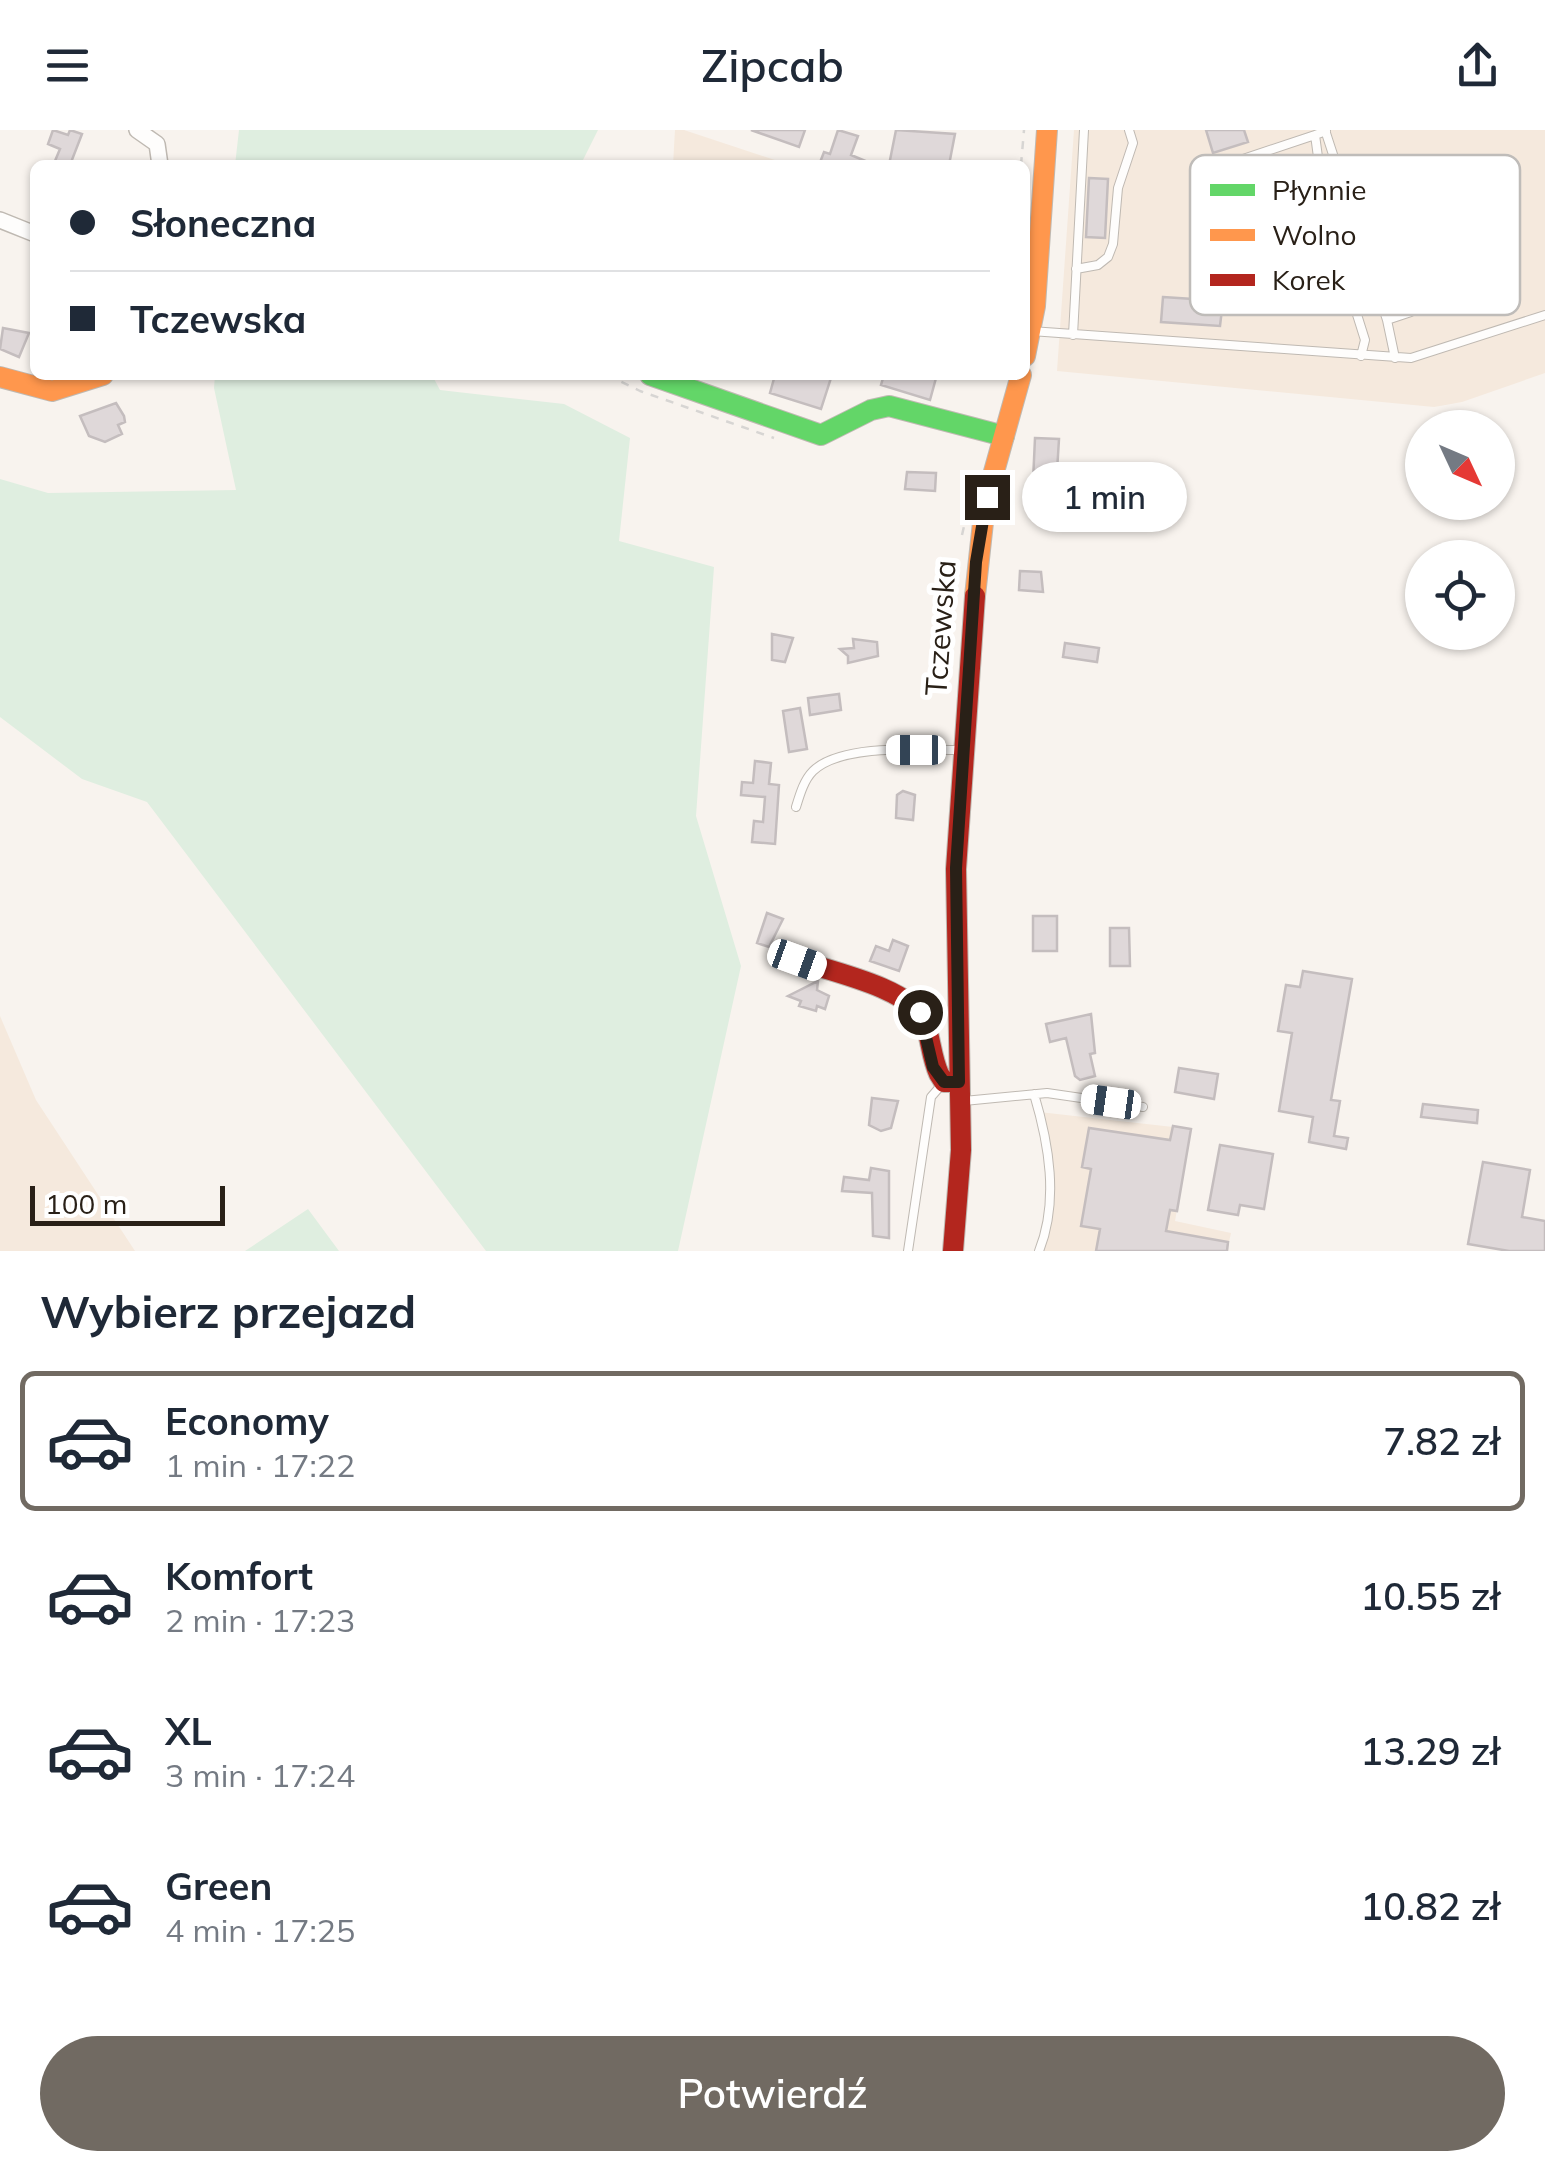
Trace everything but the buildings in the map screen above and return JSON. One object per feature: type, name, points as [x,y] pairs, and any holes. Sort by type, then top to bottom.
[{"type":"street","points":[[137,130],[157,144],[159,160]]},
{"type":"street","points":[[1030,332],[1047,130]]},
{"type":"street","points":[[0,220],[30,232]]},
{"type":"street","points":[[0,377],[51,394],[93,380]]},
{"type":"street","points":[[664,380],[820,435],[871,410],[889,406],[1004,436]]},
{"type":"street","name":"Tczewska","points":[[953,1251],[960,1182],[954,1089],[955,896],[962,750],[979,538],[1019,380]]},
{"type":"street","points":[[797,960],[916,1006],[924,1018],[933,1067],[954,1089]]},
{"type":"lane","points":[[1073,336],[1084,130]]},
{"type":"lane","points":[[1076,269],[1098,265],[1108,258],[1118,188],[1133,142],[1129,130]]},
{"type":"lane","points":[[1255,155],[1326,131],[1334,155]]},
{"type":"lane","points":[[1315,135],[1318,155]]},
{"type":"lane","points":[[1357,315],[1365,340],[1361,356]]},
{"type":"lane","points":[[1386,315],[1395,358]]},
{"type":"lane","points":[[1388,320],[1402,315]]},
{"type":"lane","points":[[1030,332],[1395,358],[1416,357],[1545,315]]},
{"type":"lane","points":[[1168,343],[1169,330]]},
{"type":"lane","points":[[1202,332],[1202,344]]},
{"type":"lane","points":[[796,807],[812,772],[836,759],[884,750],[962,750]]},
{"type":"lane","points":[[908,1251],[930,1098],[954,1089],[1047,1093],[1143,1107]]},
{"type":"lane","points":[[1034,1094],[1044,1128],[1050,1176],[1039,1251]]},
{"type":"path","points":[[1021,160],[1024,130]]},
{"type":"shaded area","points":[[675,130],[684,130],[775,160],[673,160]]},
{"type":"shaded area","points":[[1074,130],[1545,130],[1545,373],[1462,402],[1434,407],[1057,371]]},
{"type":"shaded area","points":[[0,1016],[36,1100],[135,1251],[0,1251]]},
{"type":"shaded area","points":[[1039,1112],[1191,1129],[1175,1221],[1231,1233],[1227,1251],[1037,1251],[1049,1220],[1051,1167]]},
{"type":"green space","points":[[239,130],[598,130],[583,160],[236,160]]},
{"type":"green space","points":[[215,380],[435,380],[440,390],[564,404],[630,438],[619,541],[714,567],[696,816],[741,966],[678,1251],[486,1251],[147,802],[82,779],[0,717],[0,479],[48,493],[236,490]]},
{"type":"green space","points":[[308,1209],[339,1251],[245,1251]]},
{"type":"traffic: fast","points":[[664,380],[821,435],[871,410],[889,406],[1004,436]]},
{"type":"traffic: slow","points":[[1030,331],[1047,130]]},
{"type":"traffic: slow","points":[[0,377],[52,391],[87,380]]},
{"type":"traffic: slow","points":[[975,596],[985,504],[1020,380]]},
{"type":"traffic: jam","points":[[953,1251],[961,1150],[956,869],[975,596]]},
{"type":"traffic: jam","points":[[797,960],[867,982],[903,999],[924,1020],[936,1068],[944,1082],[959,1082]]},
{"type":"route","points":[[920,1012],[933,1067],[944,1082],[959,1082],[956,868],[976,562],[987,497]]}]
